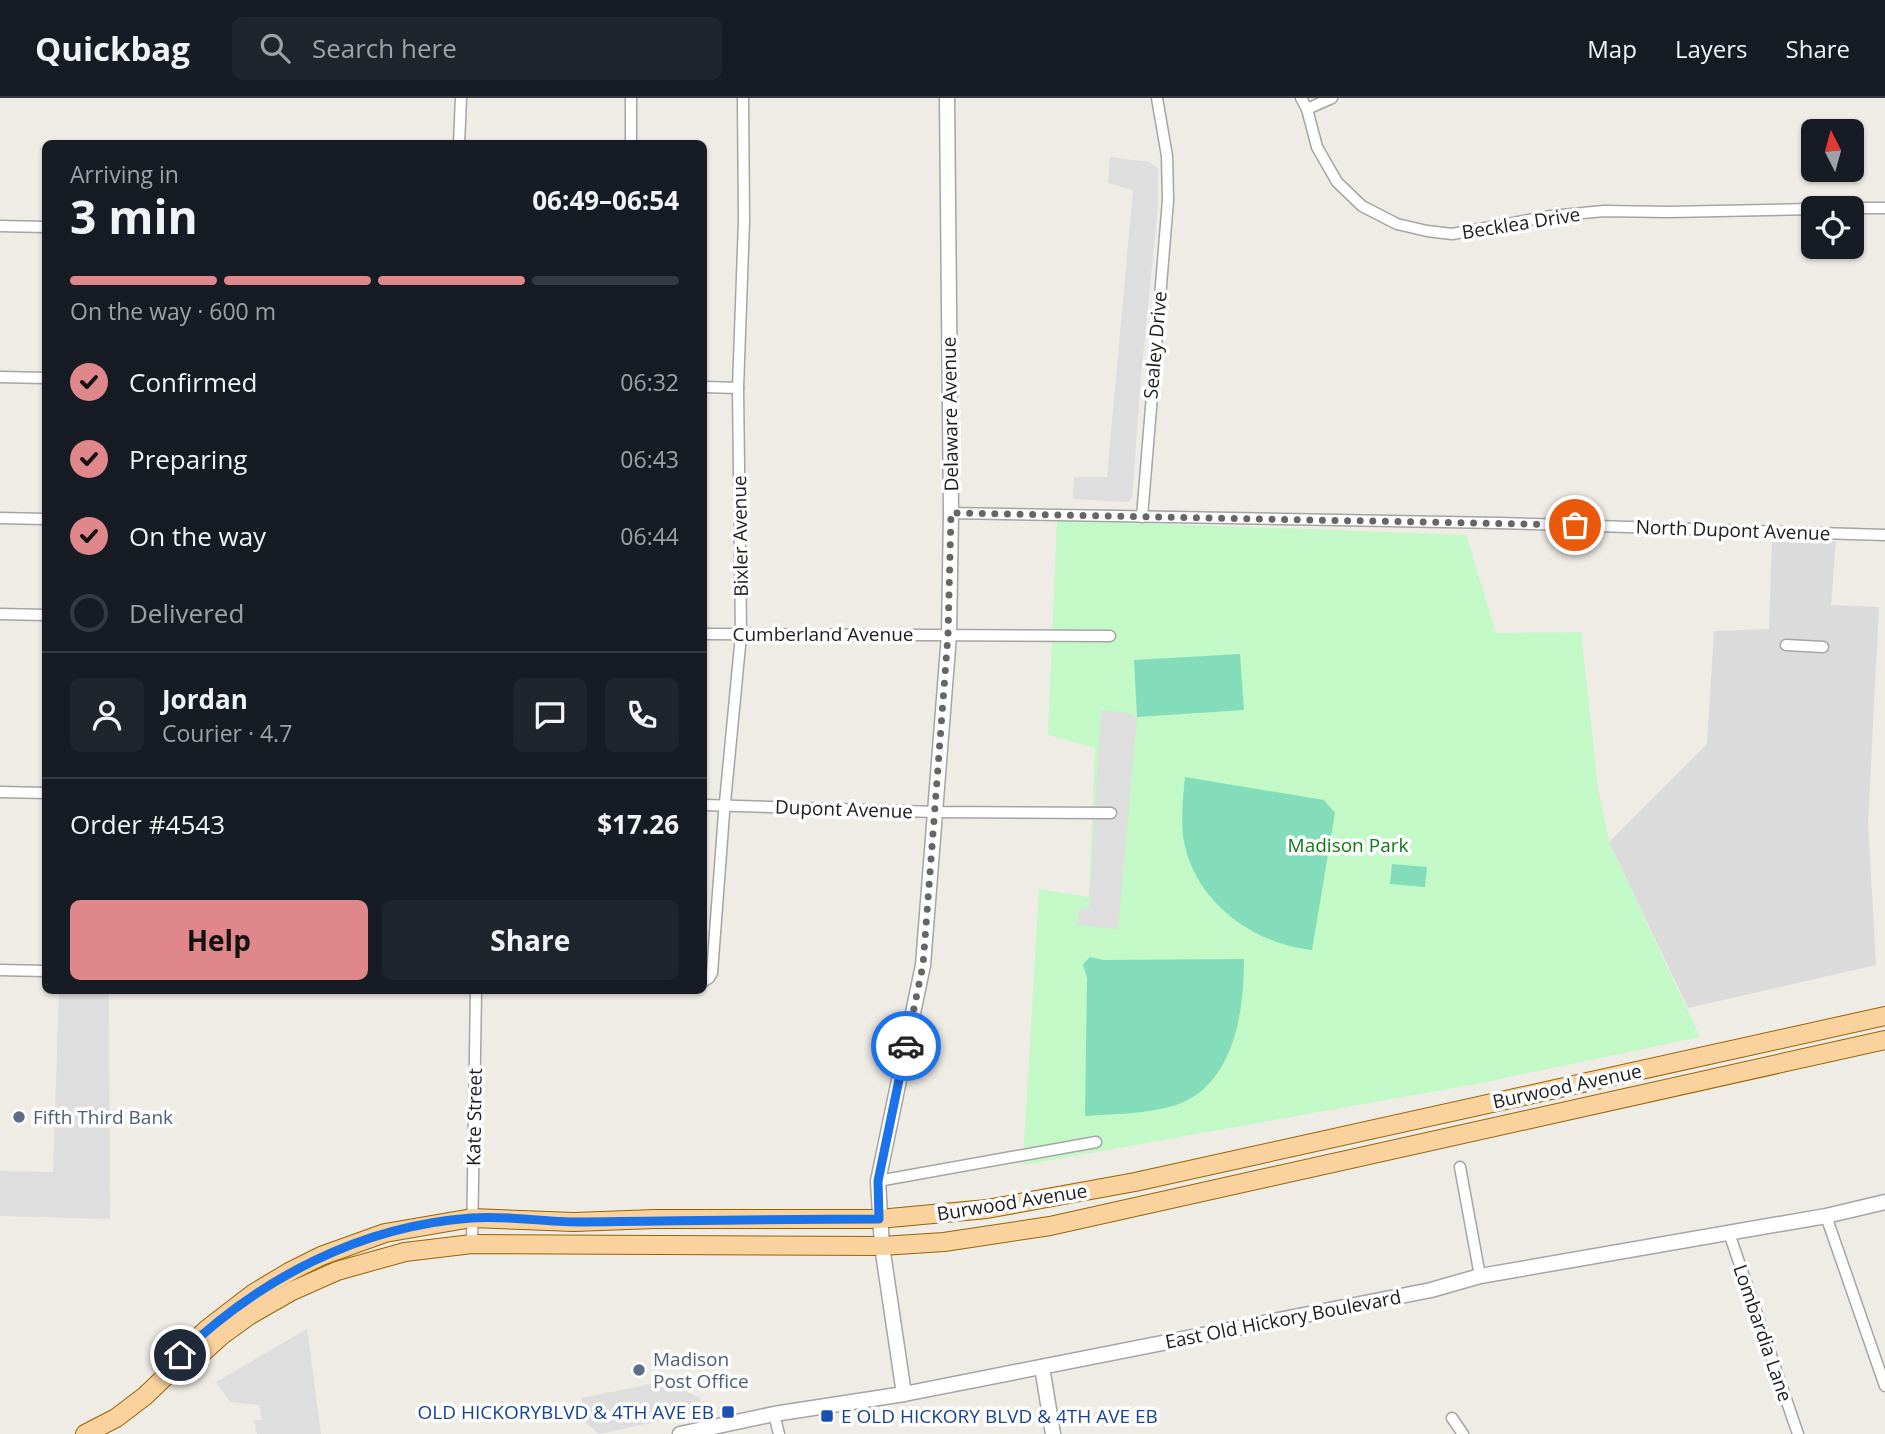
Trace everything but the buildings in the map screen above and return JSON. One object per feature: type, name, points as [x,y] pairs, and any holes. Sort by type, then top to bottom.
[{"type":"main road","name":"Burwood Avenue","points":[[85,1434],[116,1418],[169,1373],[180,1355],[206,1329],[254,1293],[321,1256],[385,1233],[472,1218],[574,1222],[655,1219],[879,1219],[987,1209],[1135,1182],[1885,1016]]},
{"type":"main road","name":"Burwood Avenue","points":[[169,1373],[189,1365],[221,1336],[250,1315],[292,1291],[337,1271],[405,1252],[472,1244],[882,1246],[944,1242],[1050,1226],[1885,1040]]},
{"type":"street","points":[[459,140],[461,98]]},
{"type":"street","points":[[631,98],[631,140]]},
{"type":"street","name":"Bixler Avenue","points":[[708,977],[741,635],[738,388],[744,221],[743,98]]},
{"type":"street","name":"Delaware Avenue","points":[[904,1394],[882,1246],[878,1181],[923,965],[948,635],[951,513],[947,98]]},
{"type":"street","name":"Sealey Drive","points":[[1142,517],[1168,172],[1164,130],[1157,98]]},
{"type":"street","name":"Becklea Drive","points":[[1301,98],[1307,108],[1317,147],[1337,182],[1362,206],[1397,224],[1427,231],[1452,234],[1550,216],[1604,211],[1801,209]]},
{"type":"street","points":[[1307,108],[1332,98]]},
{"type":"street","points":[[1864,208],[1885,208]]},
{"type":"street","points":[[0,226],[42,227]]},
{"type":"street","points":[[0,377],[42,378]]},
{"type":"street","points":[[707,387],[738,388]]},
{"type":"street","name":"North Dupont Avenue","points":[[951,513],[1499,523],[1802,538],[1885,536]]},
{"type":"street","points":[[0,518],[42,519]]},
{"type":"street","points":[[0,614],[42,615]]},
{"type":"street","name":"Cumberland Avenue","points":[[707,634],[1110,636]]},
{"type":"street","points":[[1786,645],[1823,647]]},
{"type":"street","points":[[0,792],[42,793]]},
{"type":"street","name":"Dupont Avenue","points":[[707,805],[936,812],[1111,813]]},
{"type":"street","points":[[0,970],[42,971]]},
{"type":"street","name":"Kate Street","points":[[472,1244],[476,994]]},
{"type":"street","points":[[878,1181],[1096,1142]]},
{"type":"street","points":[[1460,1167],[1480,1276]]},
{"type":"street","name":"East Old Hickory Boulevard","points":[[680,1434],[774,1414],[904,1394],[1042,1367],[1431,1290],[1480,1276],[1826,1216],[1885,1202]]},
{"type":"street","points":[[1826,1216],[1885,1385]]},
{"type":"street","name":"Lombardia Lane","points":[[1729,1233],[1798,1434]]},
{"type":"street","points":[[1042,1367],[1053,1434]]},
{"type":"street","points":[[774,1414],[779,1434]]},
{"type":"street","points":[[1452,1418],[1463,1434]]},
{"type":"shaded area","points":[[1110,157],[1149,162],[1158,169],[1158,206],[1132,497],[1129,502],[1073,499],[1074,477],[1107,477],[1133,190],[1108,183]]},
{"type":"shaded area","points":[[1836,541],[1831,605],[1879,607],[1868,822],[1876,965],[1688,1008],[1609,842],[1707,744],[1714,631],[1769,629],[1772,542]]},
{"type":"shaded area","points":[[1101,710],[1128,713],[1137,717],[1118,929],[1077,925],[1079,910],[1089,908]]},
{"type":"shaded area","points":[[59,994],[109,994],[110,1219],[0,1216],[0,1171],[53,1172]]},
{"type":"shaded area","points":[[307,1329],[321,1434],[257,1434],[254,1420],[262,1420],[259,1405],[230,1402],[216,1382]]},
{"type":"shaded area","points":[[671,1380],[672,1385],[700,1398],[702,1412],[599,1434],[584,1421],[581,1398]]},
{"type":"green space","name":"Madison Park","points":[[1057,520],[1466,535],[1496,633],[1581,632],[1598,788],[1609,842],[1700,1037],[1476,1084],[1023,1165],[1039,889],[1089,897],[1095,748],[1048,735]]},
{"type":"green space","points":[[1240,654],[1244,710],[1137,717],[1134,660]]},
{"type":"green space","points":[[1185,777],[1324,800],[1335,813],[1312,950],[1268,939],[1228,915],[1212,899],[1189,859],[1183,836]]},
{"type":"green space","points":[[1392,864],[1427,867],[1425,887],[1390,884]]},
{"type":"green space","points":[[1090,957],[1104,960],[1244,959],[1242,1002],[1232,1045],[1211,1081],[1196,1095],[1176,1105],[1154,1110],[1085,1116],[1087,978],[1083,964]]},
{"type":"way so far","points":[[906,1046],[923,965],[936,812],[948,635],[951,513],[1575,525]]},
{"type":"place","name":"Fifth Third Bank","points":[[19,1117]]},
{"type":"place","name":"Madison Post Office","points":[[639,1370]]},
{"type":"place","name":"OLD HICKORYBLVD & 4TH AVE EB","points":[[728,1412]]},
{"type":"place","name":"E OLD HICKORY BLVD & 4TH AVE EB","points":[[827,1416]]},
{"type":"route","points":[[180,1355],[206,1329],[254,1293],[289,1272],[357,1242],[411,1227],[472,1218],[574,1222],[655,1219],[879,1219],[878,1181],[906,1046]]}]
